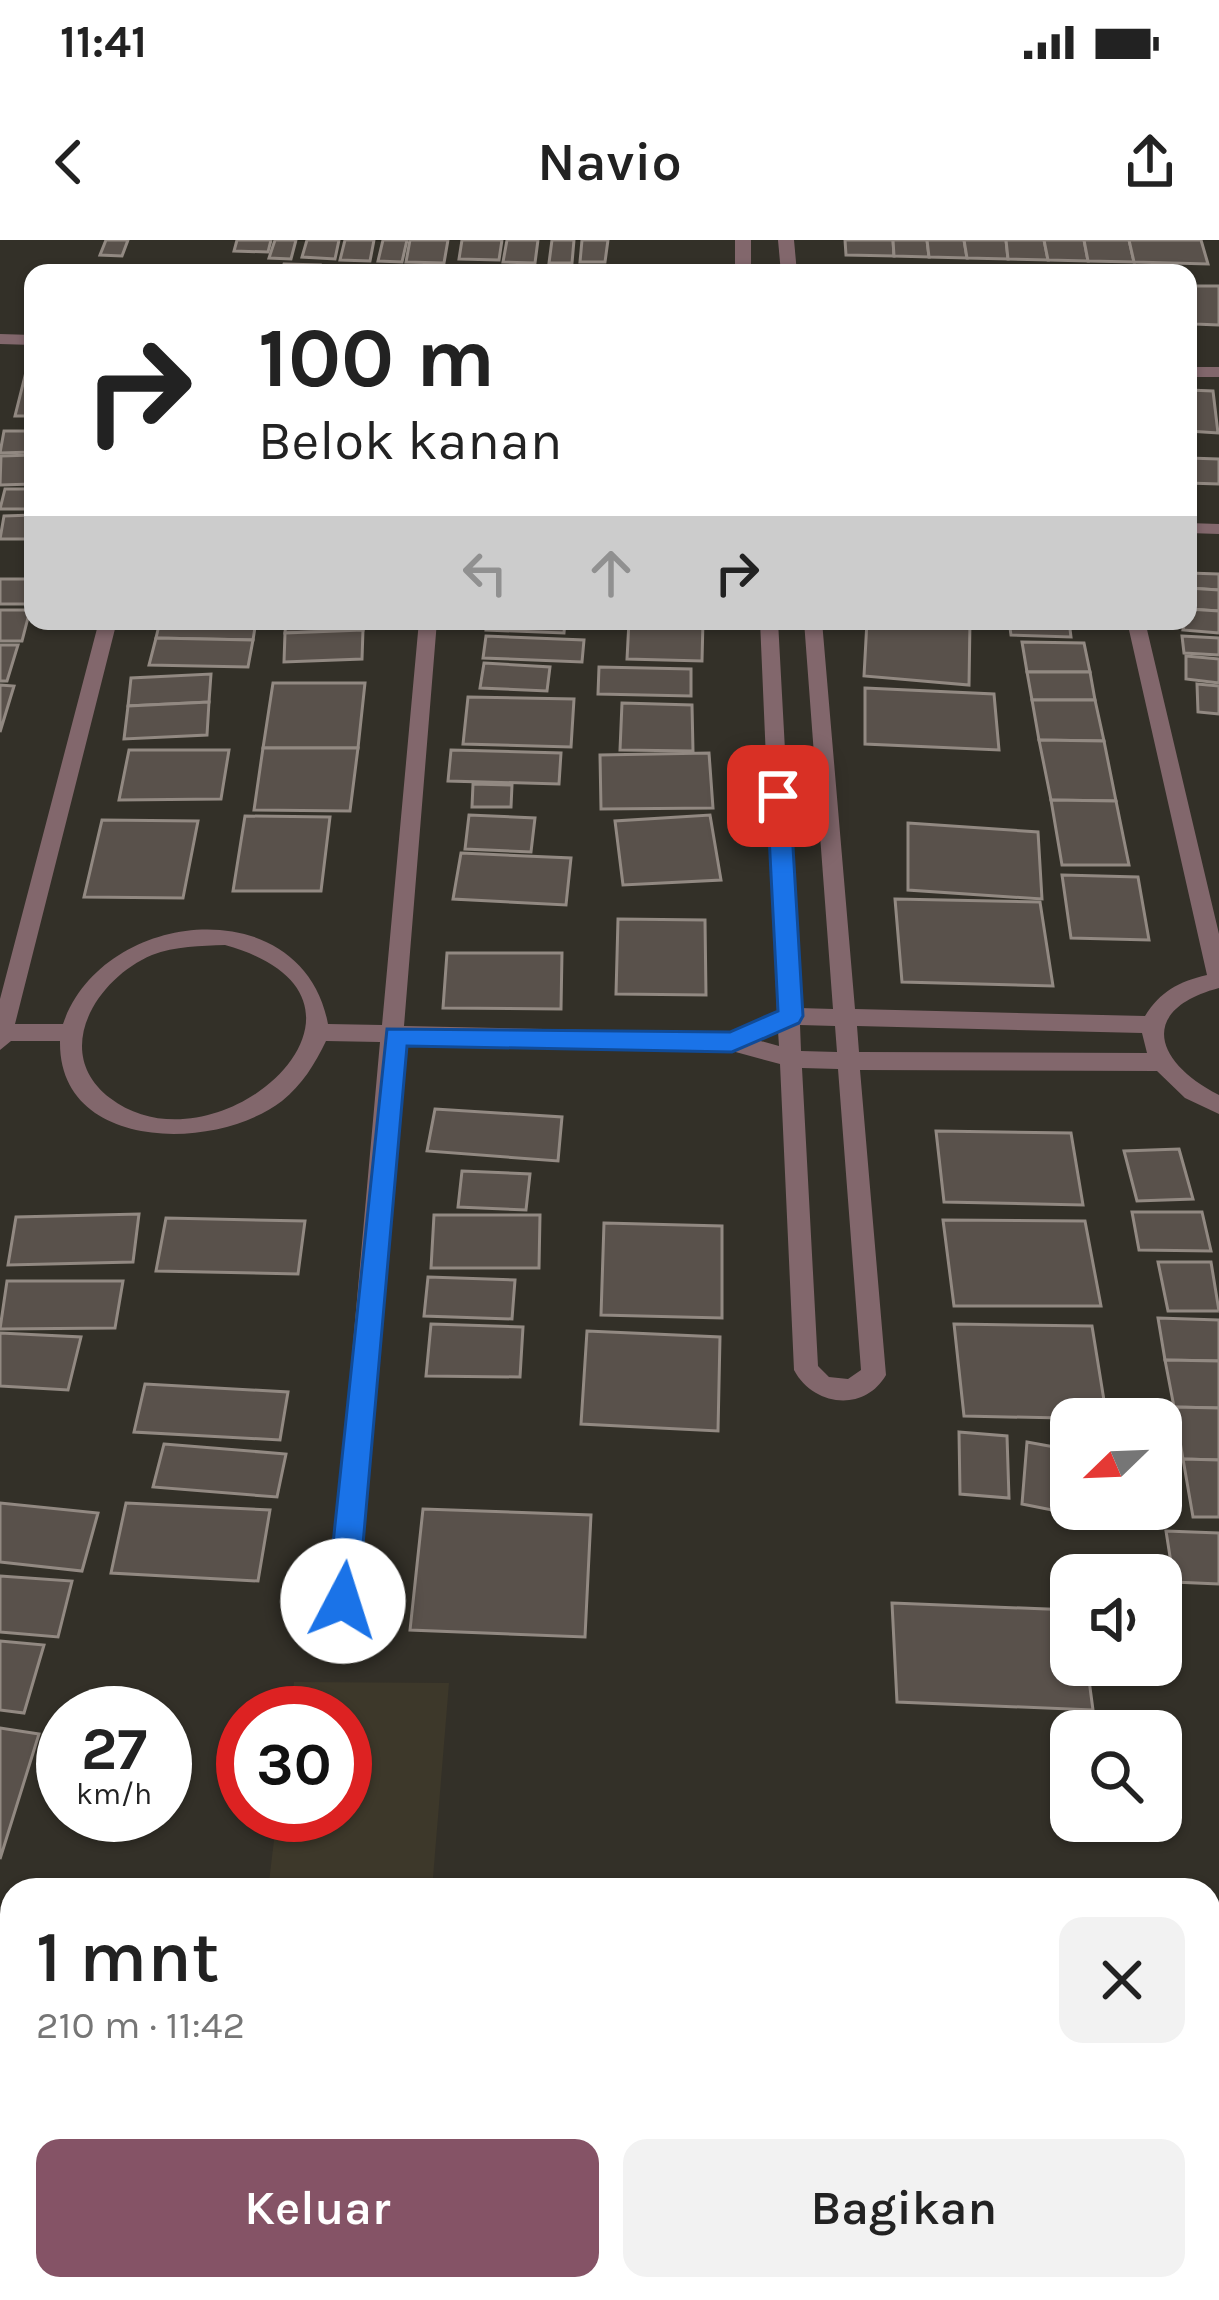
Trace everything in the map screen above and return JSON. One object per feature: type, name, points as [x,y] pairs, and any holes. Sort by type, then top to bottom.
[{"type":"street","points":[[70,1032],[2,1027],[106,630]]},
{"type":"street","points":[[343,1601],[427,630]]},
{"type":"street","points":[[769,630],[806,1370],[827,1389],[858,1388],[874,1375],[814,630]]},
{"type":"street","points":[[1138,630],[1219,980],[1172,994],[1157,1009],[1154,1050],[1181,1086],[1219,1106]]},
{"type":"street","points":[[224,937],[262,946],[292,966],[312,992],[318,1031],[304,1067],[266,1103],[213,1125],[155,1127],[106,1108],[76,1074],[70,1032],[83,999],[109,971],[143,950],[183,939],[224,937]]},
{"type":"street","points":[[732,1042],[790,1016],[1153,1025]]},
{"type":"street","points":[[318,1031],[732,1042],[793,1058],[850,1061],[1161,1062]]},
{"type":"shaded area","points":[[294,1682],[449,1683],[433,1878],[269,1878],[274,1842],[372,1842],[372,1686],[294,1686]]},
{"type":"building","points":[[106,240],[128,240],[122,256],[100,255]]},
{"type":"building","points":[[237,240],[271,240],[268,252],[234,251]]},
{"type":"building","points":[[275,240],[296,240],[291,259],[269,258]]},
{"type":"building","points":[[307,240],[339,240],[335,259],[302,257]]},
{"type":"building","points":[[345,240],[374,240],[370,261],[340,260]]},
{"type":"building","points":[[383,240],[407,240],[402,262],[378,261]]},
{"type":"building","points":[[410,240],[448,240],[444,263],[406,262]]},
{"type":"building","points":[[462,240],[502,240],[499,260],[459,259]]},
{"type":"building","points":[[507,240],[538,240],[535,263],[503,262]]},
{"type":"building","points":[[552,240],[574,240],[572,263],[549,263]]},
{"type":"building","points":[[582,240],[608,240],[605,262],[580,262]]},
{"type":"building","points":[[845,240],[893,240],[894,256],[846,255]]},
{"type":"building","points":[[893,240],[927,240],[929,257],[894,256]]},
{"type":"building","points":[[927,240],[964,240],[967,258],[929,257]]},
{"type":"building","points":[[964,240],[1006,240],[1008,259],[967,258]]},
{"type":"building","points":[[1006,240],[1044,240],[1048,260],[1008,259]]},
{"type":"building","points":[[1044,240],[1084,240],[1088,261],[1048,260]]},
{"type":"building","points":[[1084,240],[1129,240],[1134,262],[1088,261]]},
{"type":"building","points":[[1129,240],[1201,240],[1208,264],[1134,262]]},
{"type":"building","points":[[1197,286],[1219,286],[1219,325],[1197,324]]},
{"type":"building","points":[[24,380],[24,416],[15,416]]},
{"type":"building","points":[[1197,390],[1213,391],[1218,433],[1197,432]]},
{"type":"building","points":[[4,431],[24,431],[24,452],[0,453]]},
{"type":"building","points":[[24,455],[24,484],[0,485],[1,456]]},
{"type":"building","points":[[1197,458],[1219,459],[1219,484],[1197,483]]},
{"type":"building","points":[[5,489],[24,489],[24,509],[0,509]]},
{"type":"building","points":[[24,515],[24,539],[0,539],[4,516]]},
{"type":"building","points":[[1197,573],[1219,574],[1219,590],[1197,589]]},
{"type":"building","points":[[0,579],[24,579],[24,604],[0,604]]},
{"type":"building","points":[[1197,589],[1219,590],[1219,611],[1197,610]]},
{"type":"building","points":[[0,610],[24,610],[22,641],[0,641]]},
{"type":"building","points":[[1197,610],[1219,611],[1219,633],[1183,630],[1197,630]]},
{"type":"building","points":[[158,630],[255,630],[253,640],[156,638]]},
{"type":"building","points":[[285,630],[363,630],[285,633]]},
{"type":"building","points":[[363,630],[362,659],[284,662],[285,633]]},
{"type":"building","points":[[486,630],[564,630],[564,633]]},
{"type":"building","points":[[629,630],[703,630],[702,661],[627,659]]},
{"type":"building","points":[[867,630],[970,630],[969,685],[864,676]]},
{"type":"building","points":[[1010,630],[1070,630],[1071,637],[1011,635]]},
{"type":"building","points":[[486,636],[584,640],[582,662],[483,658]]},
{"type":"building","points":[[1182,636],[1219,638],[1219,655],[1184,653]]},
{"type":"building","points":[[156,638],[253,640],[248,667],[149,665]]},
{"type":"building","points":[[1022,642],[1084,643],[1090,672],[1027,672]]},
{"type":"building","points":[[0,645],[18,645],[7,681],[0,681]]},
{"type":"building","points":[[1186,656],[1219,659],[1219,683],[1186,679]]},
{"type":"building","points":[[484,663],[550,667],[547,691],[480,688]]},
{"type":"building","points":[[599,667],[691,669],[691,696],[598,694]]},
{"type":"building","points":[[1027,672],[1090,672],[1095,700],[1032,700]]},
{"type":"building","points":[[211,674],[209,702],[128,706],[131,678]]},
{"type":"building","points":[[273,683],[365,683],[358,748],[263,748]]},
{"type":"building","points":[[1197,684],[1219,686],[1219,714],[1198,712]]},
{"type":"building","points":[[0,685],[14,686],[0,732]]},
{"type":"building","points":[[865,688],[994,694],[999,750],[865,744]]},
{"type":"building","points":[[468,697],[574,699],[571,747],[463,744]]},
{"type":"building","points":[[1032,700],[1095,700],[1104,741],[1039,740]]},
{"type":"building","points":[[209,702],[207,735],[124,739],[128,706]]},
{"type":"building","points":[[622,703],[692,705],[693,751],[620,750]]},
{"type":"building","points":[[1039,740],[1104,741],[1116,801],[1051,800]]},
{"type":"building","points":[[263,748],[358,748],[350,811],[254,810]]},
{"type":"building","points":[[129,750],[229,750],[221,799],[119,800]]},
{"type":"building","points":[[451,750],[561,753],[559,784],[448,781]]},
{"type":"building","points":[[709,753],[713,808],[601,809],[600,755]]},
{"type":"building","points":[[473,784],[512,785],[511,807],[472,807]]},
{"type":"building","points":[[1051,800],[1116,801],[1129,865],[1062,865]]},
{"type":"building","points":[[469,815],[535,818],[531,852],[465,849]]},
{"type":"building","points":[[710,815],[721,880],[623,885],[615,821]]},
{"type":"building","points":[[245,816],[330,817],[321,891],[233,891]]},
{"type":"building","points":[[102,820],[198,821],[183,898],[84,897]]},
{"type":"building","points":[[908,823],[1038,832],[1042,899],[908,890]]},
{"type":"building","points":[[461,853],[571,858],[566,905],[453,899]]},
{"type":"building","points":[[1062,875],[1138,877],[1149,940],[1071,938]]},
{"type":"building","points":[[895,899],[1040,902],[1053,986],[902,982]]},
{"type":"building","points":[[618,919],[705,920],[706,995],[616,994]]},
{"type":"building","points":[[447,953],[562,953],[561,1009],[443,1008]]},
{"type":"building","points":[[435,1109],[562,1117],[558,1161],[427,1151]]},
{"type":"building","points":[[936,1131],[1071,1133],[1083,1205],[944,1202]]},
{"type":"building","points":[[1179,1149],[1193,1199],[1137,1201],[1124,1151]]},
{"type":"building","points":[[462,1171],[530,1174],[526,1210],[458,1207]]},
{"type":"building","points":[[1132,1212],[1202,1212],[1211,1251],[1139,1250]]},
{"type":"building","points":[[139,1214],[133,1262],[8,1265],[16,1217]]},
{"type":"building","points":[[434,1215],[540,1215],[539,1268],[431,1268]]},
{"type":"building","points":[[166,1218],[305,1221],[298,1274],[156,1271]]},
{"type":"building","points":[[943,1220],[1085,1221],[1101,1306],[954,1306]]},
{"type":"building","points":[[604,1223],[722,1226],[722,1318],[601,1315]]},
{"type":"building","points":[[1158,1262],[1211,1262],[1219,1311],[1168,1311]]},
{"type":"building","points":[[428,1277],[515,1280],[512,1319],[424,1316]]},
{"type":"building","points":[[7,1281],[123,1281],[115,1328],[0,1329]]},
{"type":"building","points":[[1158,1318],[1219,1320],[1219,1361],[1165,1360]]},
{"type":"building","points":[[431,1324],[523,1327],[520,1377],[426,1376]]},
{"type":"building","points":[[954,1324],[1092,1326],[1104,1398],[1050,1398],[1050,1418],[964,1416]]},
{"type":"building","points":[[587,1331],[720,1337],[718,1431],[581,1424]]},
{"type":"building","points":[[0,1333],[81,1337],[68,1390],[0,1386]]},
{"type":"building","points":[[1165,1360],[1219,1361],[1219,1408],[1182,1407],[1182,1398],[1172,1398]]},
{"type":"building","points":[[145,1384],[288,1392],[280,1440],[134,1432]]},
{"type":"building","points":[[1182,1407],[1219,1408],[1219,1460],[1183,1459]]},
{"type":"building","points":[[959,1432],[1007,1436],[1009,1498],[960,1494]]},
{"type":"building","points":[[1027,1442],[1050,1446],[1050,1510],[1022,1504]]},
{"type":"building","points":[[164,1444],[286,1454],[277,1497],[153,1487]]},
{"type":"building","points":[[1183,1459],[1219,1460],[1219,1517],[1193,1517]]},
{"type":"building","points":[[0,1503],[98,1513],[82,1571],[0,1562]]},
{"type":"building","points":[[126,1503],[270,1510],[258,1581],[111,1573]]},
{"type":"building","points":[[423,1509],[591,1515],[585,1637],[410,1630]]},
{"type":"building","points":[[1166,1531],[1219,1533],[1219,1584],[1182,1582],[1182,1554],[1170,1554]]},
{"type":"building","points":[[0,1576],[72,1581],[58,1637],[0,1632]]},
{"type":"building","points":[[892,1603],[1050,1609],[1050,1686],[1090,1686],[1093,1710],[897,1702]]},
{"type":"building","points":[[0,1641],[44,1645],[24,1713],[0,1710]]},
{"type":"building","points":[[0,1728],[36,1734],[36,1744],[0,1859]]},
{"type":"route","points":[[343,1601],[395,1036],[732,1042],[790,1016],[778,796]]}]
